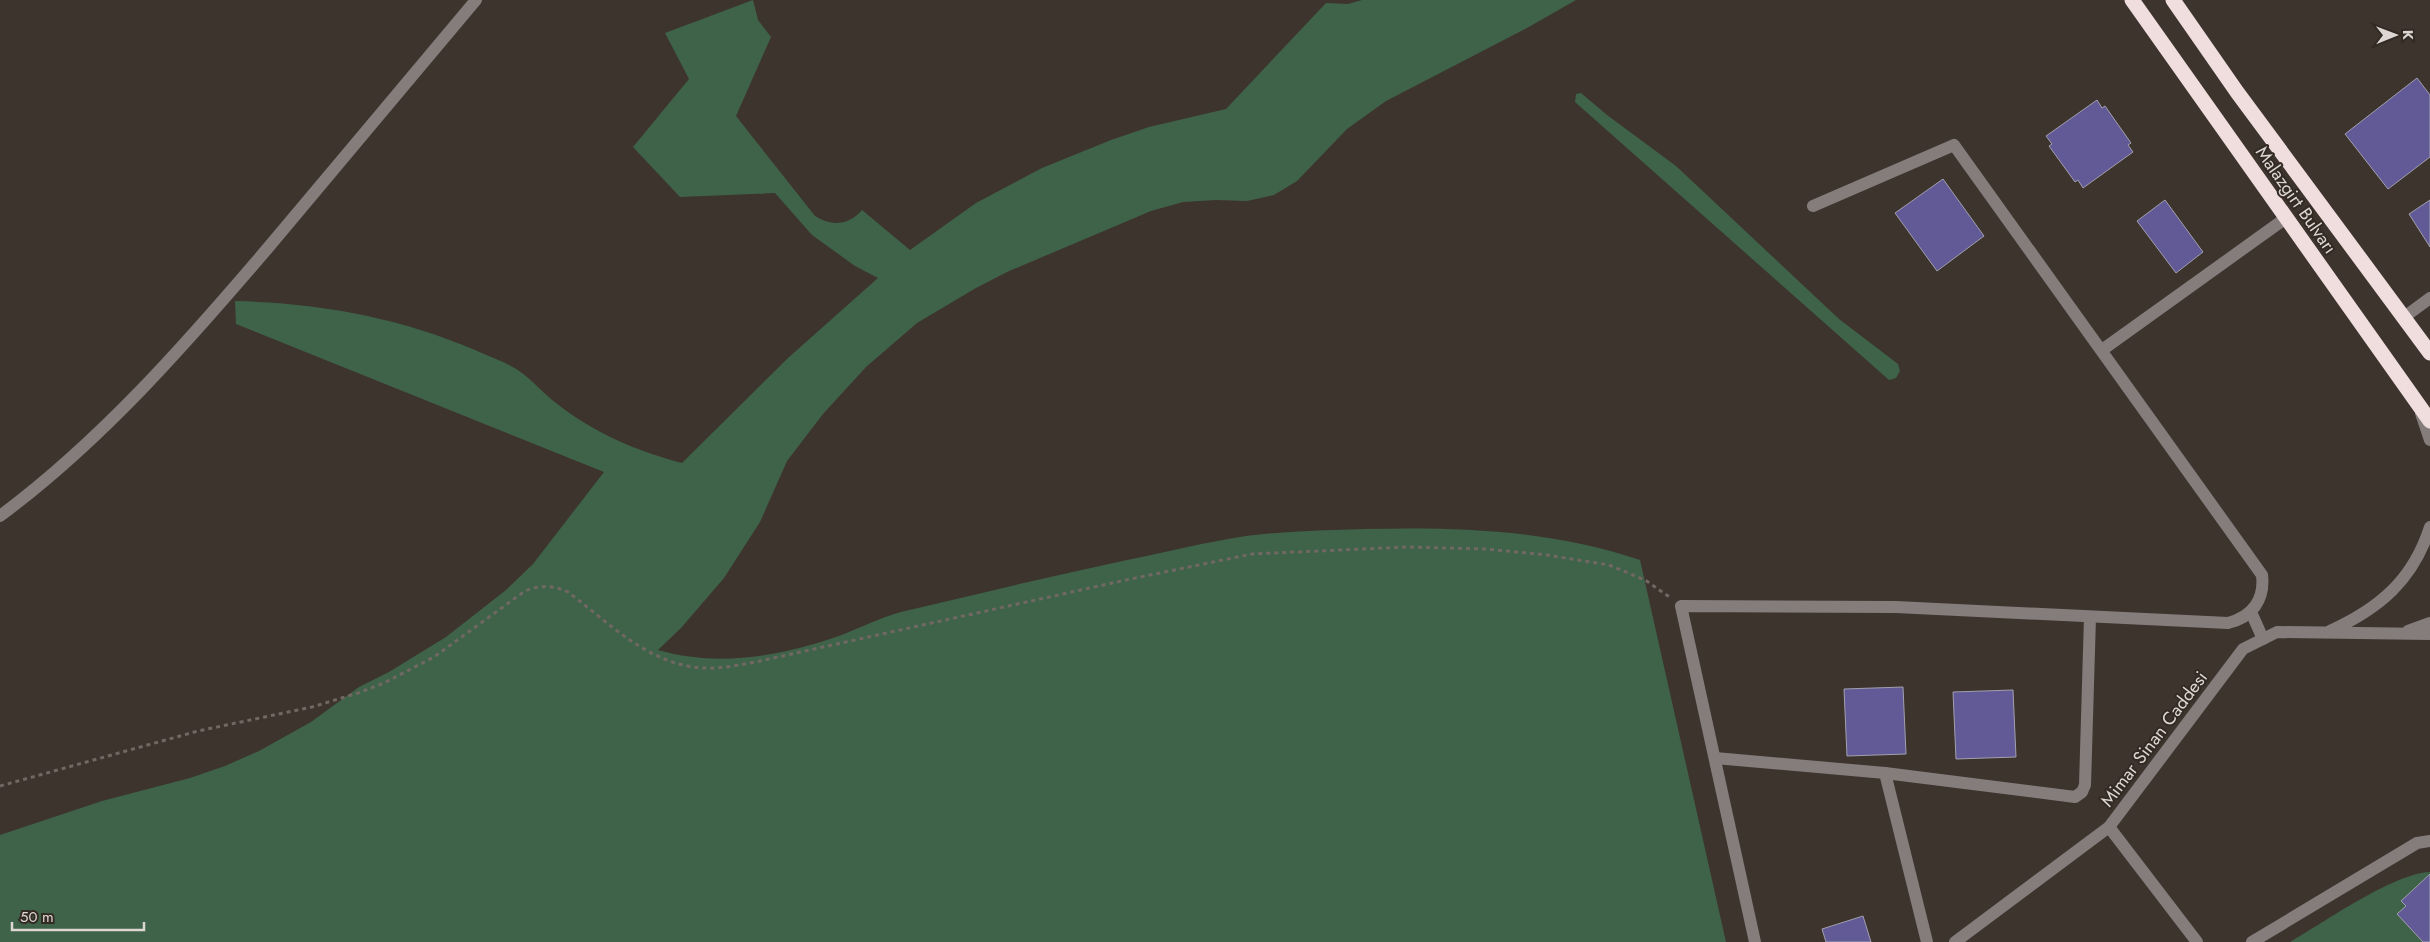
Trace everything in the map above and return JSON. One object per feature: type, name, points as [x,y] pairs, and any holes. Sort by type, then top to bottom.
[{"type":"highway","name":"Malazgirt Bulvarı","points":[[2132,0],[2430,421]]},
{"type":"highway","name":"Malazgirt Bulvarı","points":[[2173,0],[2237,92],[2430,353]]},
{"type":"street","points":[[0,516],[24,498],[116,415],[213,312],[476,0]]},
{"type":"street","points":[[1755,942],[1681,606],[1896,608],[2219,623],[2236,621],[2251,612],[2262,591],[2262,575],[1954,145],[1813,206]]},
{"type":"street","points":[[2102,350],[2286,218]]},
{"type":"street","points":[[2403,318],[2430,298]]},
{"type":"street","points":[[2416,401],[2430,440]]},
{"type":"street","points":[[2326,632],[2359,616],[2399,584],[2417,561],[2430,527]]},
{"type":"street","points":[[2251,612],[2263,639]]},
{"type":"street","points":[[1715,758],[1885,773],[2070,798],[2080,795],[2084,784],[2090,617]]},
{"type":"street","points":[[2404,633],[2430,623]]},
{"type":"street","name":"Mimar Sinan Caddesi","points":[[1955,942],[2110,827],[2243,649],[2277,632],[2430,634]]},
{"type":"street","points":[[1885,773],[1927,942]]},
{"type":"street","points":[[2110,827],[2197,942]]},
{"type":"street","points":[[2252,942],[2416,842],[2430,841]]},
{"type":"path","points":[[0,786],[198,731],[312,708],[358,693],[392,679],[434,657],[525,591],[542,586],[560,588],[568,592],[629,641],[646,651],[680,664],[714,668],[760,662],[1126,580],[1252,554],[1417,547],[1486,549],[1547,555],[1592,561],[1626,571],[1646,580],[1681,606]]},
{"type":"green space","points":[[753,0],[758,20],[771,37],[736,116],[815,216],[828,222],[840,223],[852,219],[862,210],[910,250],[976,203],[1042,168],[1149,127],[1226,109],[1326,3],[1348,4],[1362,0],[1576,0],[1527,28],[1386,101],[1347,129],[1297,181],[1274,195],[1247,201],[1183,202],[1151,211],[1007,272],[917,323],[866,367],[823,414],[787,461],[760,522],[724,578],[681,628],[658,650],[680,655],[725,659],[792,650],[836,637],[901,612],[1127,560],[1216,541],[1261,534],[1367,529],[1471,530],[1539,536],[1607,550],[1640,560],[1726,942],[0,942],[0,835],[102,801],[190,778],[225,766],[259,751],[311,722],[359,687],[389,672],[446,637],[506,590],[533,564],[604,472],[236,324],[235,301],[297,305],[357,314],[417,329],[446,339],[517,369],[570,414],[600,432],[632,447],[682,463],[788,358],[878,278],[855,266],[812,235],[775,193],[680,197],[633,147],[689,79],[665,33]]},
{"type":"green space","points":[[1581,93],[1607,115],[1676,166],[1839,319],[1898,364],[1900,371],[1896,378],[1889,380],[1575,102],[1576,94]]},
{"type":"green space","points":[[2430,872],[2430,942],[2290,942],[2379,890],[2415,875]]},
{"type":"building","points":[[2417,78],[2430,95],[2430,157],[2388,189],[2345,134]]},
{"type":"building","points":[[2097,100],[2102,108],[2105,106],[2131,143],[2128,145],[2133,152],[2083,188],[2078,180],[2075,182],[2049,146],[2052,144],[2046,136]]},
{"type":"building","points":[[1943,179],[1984,236],[1937,271],[1895,213]]},
{"type":"building","points":[[2165,200],[2203,252],[2176,273],[2137,221]]},
{"type":"building","points":[[2430,200],[2430,247],[2409,214]]},
{"type":"building","points":[[1903,687],[1906,754],[1847,756],[1844,689]]},
{"type":"building","points":[[2013,690],[2016,757],[1956,759],[1953,692]]},
{"type":"building","points":[[2430,874],[2430,942],[2423,942],[2397,914],[2406,906],[2401,901]]},
{"type":"building","points":[[1863,916],[1871,942],[1826,942],[1822,929]]}]
